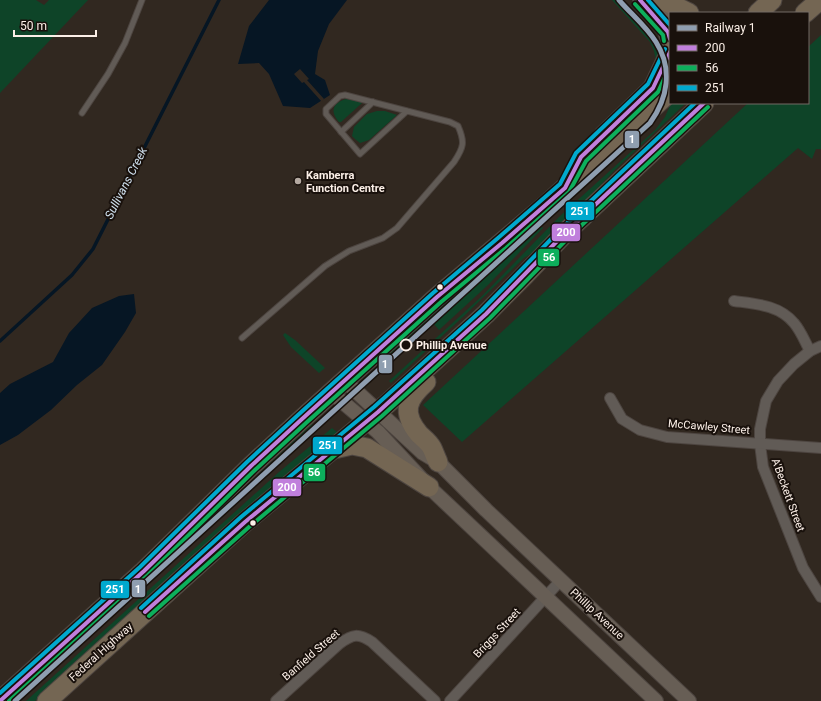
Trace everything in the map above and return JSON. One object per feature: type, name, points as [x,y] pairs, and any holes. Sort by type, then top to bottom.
[{"type":"highway","points":[[663,0],[687,12]]},
{"type":"highway","points":[[759,12],[772,0]]},
{"type":"highway","points":[[806,12],[820,0]]},
{"type":"highway","points":[[565,188],[580,157],[653,88],[669,54]]},
{"type":"highway","points":[[0,701],[144,571],[251,466],[437,297],[565,188],[669,93]]},
{"type":"highway","name":"Federal Highway","points":[[47,701],[245,522],[372,417],[486,314],[526,275],[564,234],[703,104]]},
{"type":"highway","points":[[438,462],[431,447],[410,420],[410,401],[417,390],[476,337],[484,325],[486,314]]},
{"type":"highway","points":[[334,449],[352,445],[367,448],[429,487]]},
{"type":"main road","points":[[640,0],[669,31]]},
{"type":"main road","points":[[653,0],[669,31]]},
{"type":"main road","name":"Phillip Avenue","points":[[338,387],[372,417],[438,462],[457,482],[689,701]]},
{"type":"main road","name":"Phillip Avenue","points":[[372,417],[378,432],[429,487],[656,701]]},
{"type":"street","points":[[734,301],[761,304],[780,311],[795,324],[810,351]]},
{"type":"street","name":"A'Beckett Street","points":[[821,346],[810,351],[794,364],[778,382],[766,401],[760,429],[763,467],[803,568],[821,598]]},
{"type":"street","name":"McCawley Street","points":[[610,398],[622,419],[640,430],[667,437],[821,448]]},
{"type":"street","name":"Briggs Street","points":[[450,701],[561,580]]},
{"type":"street","name":"Banfield Street","points":[[276,701],[339,644],[350,636],[363,636],[372,642],[435,701]]},
{"type":"lane","points":[[82,113],[108,74],[125,43],[142,0]]},
{"type":"lane","points":[[242,338],[325,266],[349,250],[382,238],[397,228],[454,162],[460,153],[463,138],[458,126],[450,122],[345,95],[340,96],[326,109],[326,114],[360,154],[407,111]]},
{"type":"lane","points":[[341,132],[373,102]]},
{"type":"green space","points":[[0,0],[36,0],[44,5],[49,0],[88,0],[0,93]]},
{"type":"green space","points":[[612,0],[617,0],[651,38],[661,56],[656,62],[654,51],[650,42]]},
{"type":"green space","points":[[821,35],[821,149],[816,149],[812,159],[798,148],[462,442],[423,405],[747,104],[809,104],[809,46]]},
{"type":"green space","points":[[346,99],[362,103],[341,122],[339,122],[334,115],[334,108],[335,105]]},
{"type":"green space","points":[[671,104],[685,104],[615,170],[542,247],[524,258],[391,383],[389,381],[482,296],[560,216],[655,130],[665,117]]},
{"type":"green space","points":[[377,111],[385,111],[397,115],[369,140],[360,143],[352,136],[354,127],[367,114]]},
{"type":"green space","points":[[536,224],[379,366],[376,363],[380,357]]},
{"type":"green space","points":[[540,225],[543,228],[488,285],[439,330],[433,323]]},
{"type":"green space","points":[[285,333],[295,340],[325,368],[319,373],[291,347],[283,335]]},
{"type":"green space","points":[[312,424],[314,426],[169,559],[215,509],[249,483]]},
{"type":"green space","points":[[332,428],[337,432],[335,436],[237,518],[35,701],[26,701],[279,472]]},
{"type":"water","points":[[269,0],[347,0],[329,24],[318,51],[315,74],[325,80],[330,95],[310,108],[283,106],[269,74],[259,63],[238,64],[249,26]]},
{"type":"water","points":[[134,294],[136,313],[102,365],[77,385],[51,410],[18,435],[0,445],[0,393],[10,384],[53,362],[69,333],[92,308],[119,296]]},
{"type":"pier","points":[[300,69],[309,79],[307,80],[324,99],[322,102],[304,82],[302,83],[294,74]]},
{"type":"waterway","name":"Sullivans Creek","points":[[0,341],[72,275],[93,249],[219,0]]},
{"type":"rail line","name":"1","points":[[15,701],[650,123],[661,104],[664,94],[666,83],[665,63],[652,36],[619,0]]},
{"type":"transit line","name":"200","points":[[640,0],[668,32],[669,36]]},
{"type":"transit line","name":"251","points":[[648,0],[669,24]]},
{"type":"transit line","name":"56","points":[[635,4],[663,35],[664,41]]},
{"type":"transit line","name":"251","points":[[0,693],[140,567],[247,462],[298,415],[433,293],[560,184],[576,153],[648,84],[665,49]]},
{"type":"transit line","name":"200","points":[[0,701],[144,571],[251,466],[302,419],[437,297],[565,188],[581,157],[653,88],[669,54]]},
{"type":"transit line","name":"56","points":[[9,701],[148,575],[255,470],[306,423],[441,302],[506,248],[569,192],[586,161],[658,92],[669,68]]},
{"type":"transit line","name":"251","points":[[141,608],[241,517],[374,407],[482,310],[560,230],[694,104]]},
{"type":"transit line","name":"200","points":[[145,612],[245,522],[378,412],[486,314],[564,234],[703,104]]},
{"type":"transit line","name":"56","points":[[149,616],[249,527],[382,416],[490,318],[568,238],[708,107]]},
{"type":"place","name":"Kamberra Function Centre","points":[[298,181]]},
{"type":"place","name":"Phillip Avenue","points":[[406,345]]}]
